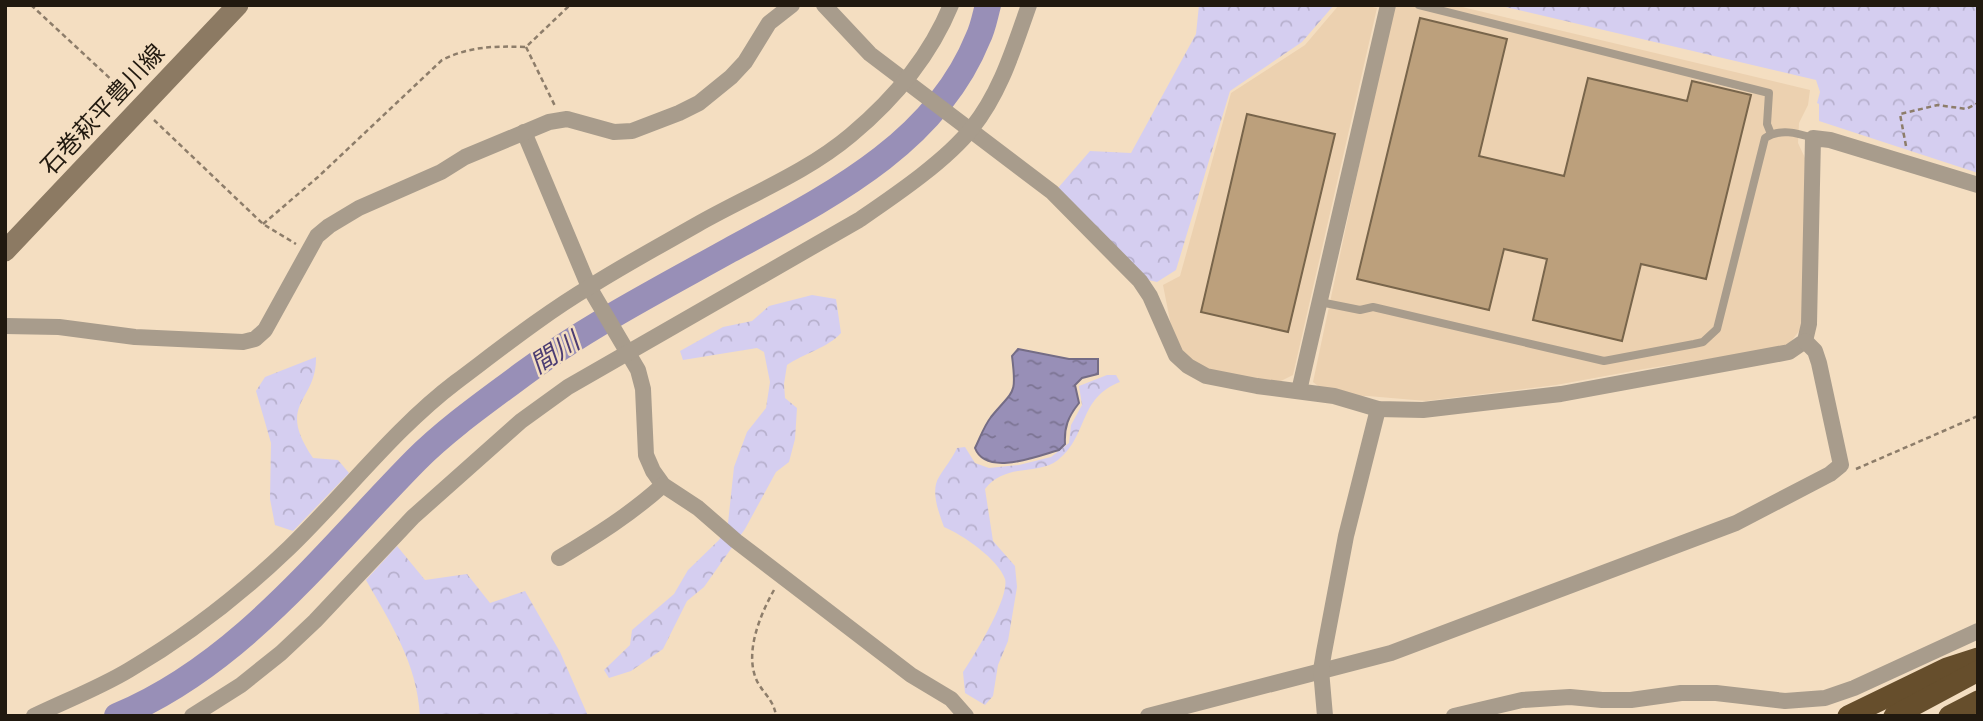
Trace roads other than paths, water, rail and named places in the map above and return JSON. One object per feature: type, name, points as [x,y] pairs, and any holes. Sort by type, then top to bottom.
[{"type":"highway","points":[[1848,716],[1947,668],[1978,658]]},
{"type":"highway","points":[[1894,716],[1978,671]]},
{"type":"highway","points":[[1949,716],[1978,701]]},
{"type":"main road","name":"石巻萩平豊川線","points":[[5,251],[238,5]]},
{"type":"street","points":[[5,326],[59,327],[135,337],[243,342],[255,339],[265,330],[317,236],[329,226],[359,208],[441,172],[465,157],[559,119],[614,132],[632,131],[679,113],[699,103],[731,77],[745,62],[769,23],[792,5]]},
{"type":"street","points":[[824,5],[870,54],[1052,191],[1140,281],[1150,296],[1176,355],[1188,366],[1206,376],[1334,396],[1378,409],[1423,410],[1561,394],[1789,352],[1805,341],[1809,324],[1814,138],[1830,140],[1978,185]]},
{"type":"street","points":[[34,716],[127,671],[216,613],[288,549],[418,415],[453,385],[590,289],[826,155],[909,82],[930,48],[951,5]]},
{"type":"street","points":[[192,716],[241,685],[281,653],[323,613],[413,517],[521,421],[627,349],[859,220],[898,194],[969,128],[1003,77],[1029,5]]},
{"type":"street","points":[[1299,391],[1388,5]]},
{"type":"street","points":[[524,132],[590,289],[638,370],[643,389],[646,455],[663,485],[698,508],[736,541],[911,676],[951,699],[966,716]]},
{"type":"street","points":[[1148,716],[1391,653],[1736,523],[1830,474],[1841,465],[1819,363],[1815,351],[1805,341]]},
{"type":"street","points":[[1325,716],[1321,670],[1346,536],[1378,409]]},
{"type":"street","points":[[559,558],[595,537],[643,503],[663,485]]},
{"type":"street","points":[[1454,716],[1522,699],[1570,697],[1631,700],[1681,692],[1785,701],[1825,698],[1854,688],[1978,631]]},
{"type":"lane","points":[[1419,5],[1769,93],[1767,124],[1771,134]]},
{"type":"lane","points":[[1320,302],[1360,310],[1373,307],[1604,361],[1703,342],[1717,329],[1765,138],[1771,134],[1796,133],[1814,138]]},
{"type":"water","points":[[1018,349],[1069,359],[1098,359],[1098,374],[1082,378],[1075,385],[1079,403],[1068,422],[1065,444],[1059,450],[1026,460],[1001,463],[990,461],[981,457],[975,448],[989,421],[1012,391],[1012,356]]},
{"type":"waterway","name":"間川","points":[[117,716],[161,694],[242,637],[314,568],[428,448],[523,374],[599,324],[803,210],[874,165],[935,109],[959,76],[980,34],[988,5]]}]
